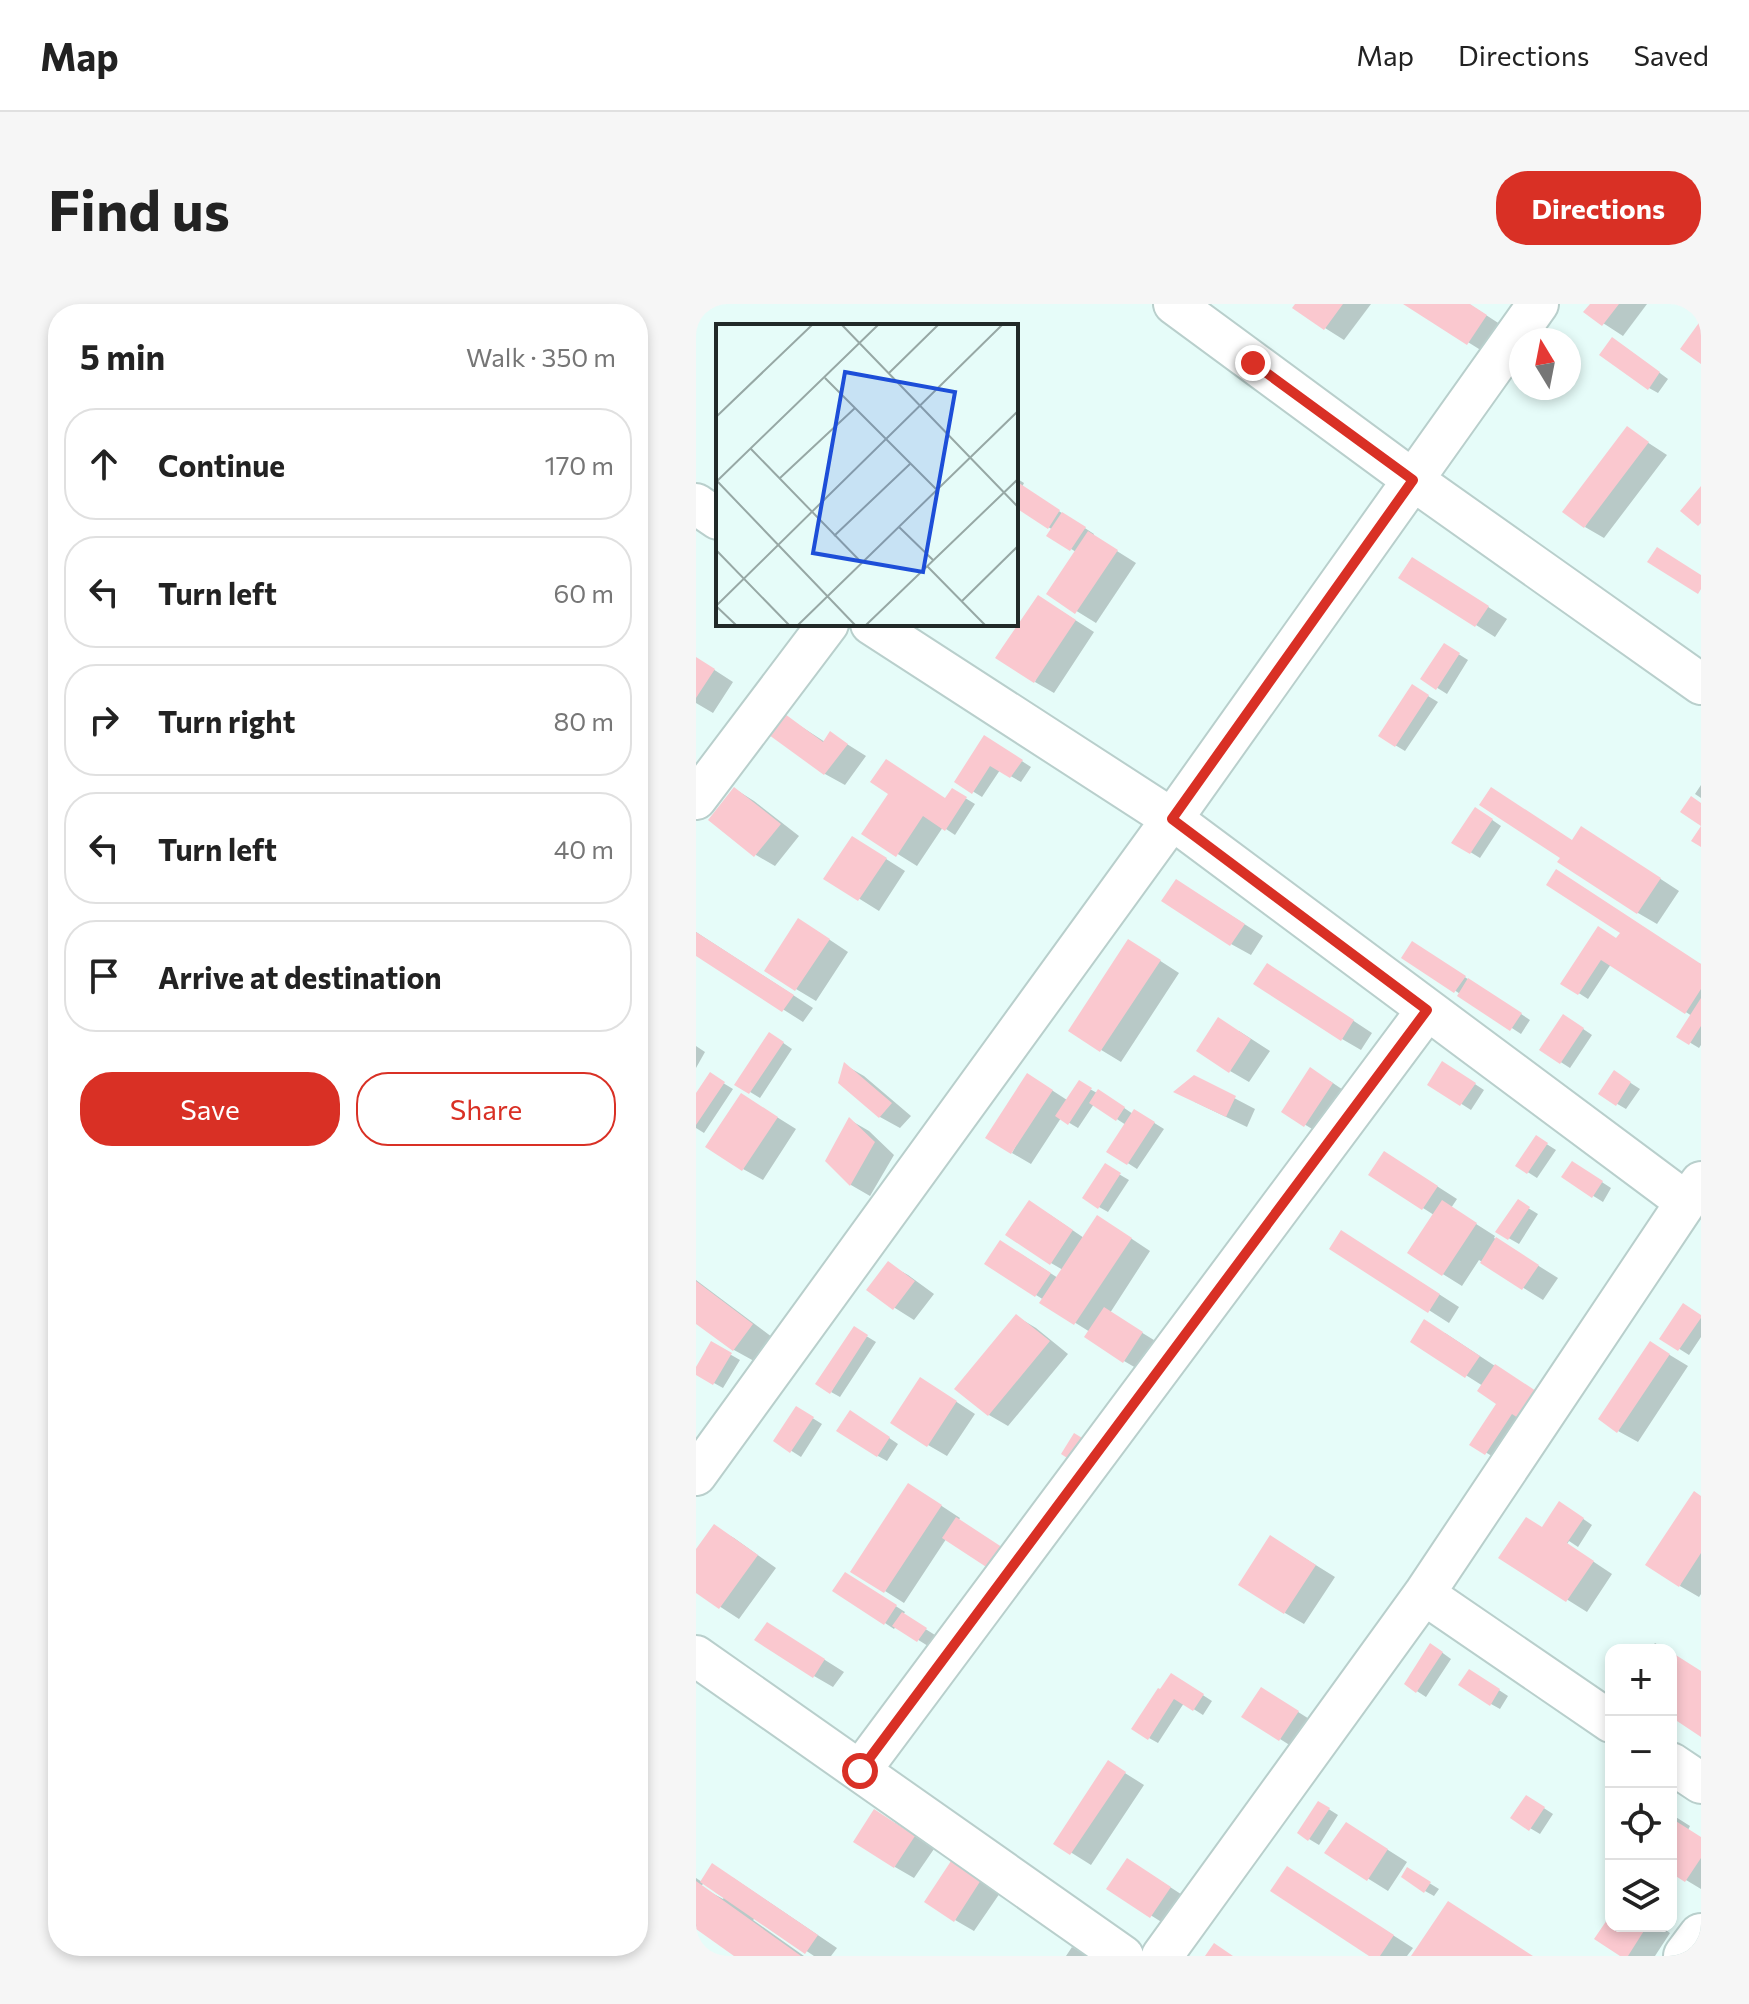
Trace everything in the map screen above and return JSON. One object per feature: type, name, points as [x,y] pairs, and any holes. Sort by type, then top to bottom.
[{"type":"main road","points":[[1686,1956],[1701,1936]]},
{"type":"street","points":[[1174,304],[1413,480],[1701,684]]},
{"type":"street","points":[[696,1475],[1172,819],[1538,304]]},
{"type":"street","points":[[696,504],[716,518]]},
{"type":"street","points":[[696,799],[826,626]]},
{"type":"street","points":[[874,626],[1172,819],[1427,1010],[1693,1192],[1424,1594],[1162,1956]]},
{"type":"street","points":[[860,1771],[1427,1010]]},
{"type":"street","points":[[1424,1594],[1605,1718]]},
{"type":"street","points":[[696,1656],[1123,1956]]},
{"type":"street","points":[[1677,1767],[1701,1783]]},
{"type":"building","points":[[1295,304],[1343,304],[1324,330],[1292,308]]},
{"type":"building","points":[[1403,304],[1470,304],[1487,315],[1467,345]]},
{"type":"building","points":[[1590,304],[1619,304],[1602,326],[1583,312]]},
{"type":"building","points":[[1701,320],[1701,364],[1680,349]]},
{"type":"building","points":[[1612,337],[1660,372],[1648,390],[1599,355]]},
{"type":"building","points":[[1627,426],[1649,442],[1584,528],[1562,512]]},
{"type":"building","points":[[1018,482],[1060,510],[1048,529],[1018,509]]},
{"type":"building","points":[[1701,486],[1701,523],[1698,526],[1680,511]]},
{"type":"building","points":[[1062,512],[1086,527],[1070,551],[1046,536]]},
{"type":"building","points":[[1088,531],[1118,550],[1075,614],[1046,594]]},
{"type":"building","points":[[1657,547],[1701,575],[1698,594],[1647,562]]},
{"type":"building","points":[[1412,557],[1489,606],[1475,627],[1398,578]]},
{"type":"building","points":[[1038,595],[1076,620],[1034,683],[995,658]]},
{"type":"building","points":[[1444,643],[1460,653],[1436,690],[1420,679]]},
{"type":"building","points":[[696,657],[715,669],[696,698]]},
{"type":"building","points":[[1412,684],[1429,695],[1395,747],[1378,736]]},
{"type":"building","points":[[785,714],[823,742],[830,731],[848,744],[824,775],[769,735]]},
{"type":"building","points":[[984,735],[1023,760],[1010,778],[990,766],[972,794],[954,782]]},
{"type":"building","points":[[886,759],[945,798],[952,788],[967,797],[945,831],[923,816],[896,857],[861,834],[888,794],[870,782]]},
{"type":"building","points":[[734,787],[781,824],[754,857],[708,820]]},
{"type":"building","points":[[1491,787],[1572,840],[1581,826],[1661,878],[1637,914],[1557,862],[1560,858],[1479,805]]},
{"type":"building","points":[[1691,796],[1701,803],[1701,826],[1680,812]]},
{"type":"building","points":[[1475,807],[1493,819],[1470,854],[1451,843]]},
{"type":"building","points":[[1701,826],[1701,847],[1691,841]]},
{"type":"building","points":[[852,836],[887,858],[858,901],[823,879]]},
{"type":"building","points":[[1556,869],[1701,964],[1701,989],[1685,1014],[1601,960],[1578,995],[1560,984],[1598,926],[1616,938],[1620,933],[1546,885]]},
{"type":"building","points":[[1176,879],[1245,924],[1230,946],[1161,901]]},
{"type":"building","points":[[798,918],[830,939],[795,991],[764,971]]},
{"type":"building","points":[[696,932],[794,995],[782,1012],[696,956]]},
{"type":"building","points":[[1128,939],[1161,960],[1100,1052],[1068,1031]]},
{"type":"building","points":[[1412,941],[1466,976],[1454,993],[1401,958]]},
{"type":"building","points":[[1267,963],[1354,1020],[1341,1041],[1253,984]]},
{"type":"building","points":[[1468,978],[1522,1013],[1510,1031],[1457,996]]},
{"type":"building","points":[[1701,998],[1701,1026],[1689,1045],[1676,1037]]},
{"type":"building","points":[[1563,1014],[1584,1028],[1560,1064],[1539,1050]]},
{"type":"building","points":[[1218,1017],[1251,1039],[1229,1073],[1196,1051]]},
{"type":"building","points":[[769,1032],[784,1042],[749,1094],[734,1085]]},
{"type":"building","points":[[1442,1061],[1476,1083],[1460,1106],[1427,1085]]},
{"type":"building","points":[[844,1062],[892,1103],[879,1118],[838,1083]]},
{"type":"building","points":[[1310,1067],[1333,1083],[1304,1127],[1281,1112]]},
{"type":"building","points":[[1614,1070],[1631,1082],[1616,1106],[1598,1094]]},
{"type":"building","points":[[710,1072],[725,1082],[696,1125],[696,1093]]},
{"type":"building","points":[[1027,1073],[1053,1090],[1011,1154],[985,1138]]},
{"type":"building","points":[[1194,1075],[1236,1096],[1226,1117],[1173,1092]]},
{"type":"building","points":[[1079,1080],[1092,1088],[1068,1125],[1055,1116]]},
{"type":"building","points":[[1098,1089],[1125,1107],[1116,1121],[1089,1103]]},
{"type":"building","points":[[741,1093],[778,1117],[742,1171],[705,1147]]},
{"type":"building","points":[[1134,1109],[1155,1122],[1127,1165],[1106,1152]]},
{"type":"building","points":[[849,1117],[875,1142],[850,1186],[825,1161]]},
{"type":"building","points":[[1536,1135],[1548,1143],[1527,1174],[1515,1166]]},
{"type":"building","points":[[1384,1151],[1438,1186],[1422,1210],[1368,1175]]},
{"type":"building","points":[[1572,1161],[1603,1181],[1592,1198],[1561,1177]]},
{"type":"building","points":[[1105,1163],[1121,1173],[1098,1209],[1082,1198]]},
{"type":"building","points":[[1518,1199],[1530,1207],[1508,1240],[1495,1232]]},
{"type":"building","points":[[1029,1200],[1073,1230],[1050,1265],[1005,1235]]},
{"type":"building","points":[[1442,1200],[1477,1223],[1442,1276],[1407,1253]]},
{"type":"building","points":[[1097,1215],[1132,1238],[1074,1325],[1039,1303]]},
{"type":"building","points":[[1341,1230],[1440,1294],[1428,1313],[1329,1249]]},
{"type":"building","points":[[1496,1237],[1539,1265],[1522,1290],[1480,1263]]},
{"type":"building","points":[[1000,1240],[1051,1273],[1035,1297],[984,1264]]},
{"type":"building","points":[[888,1261],[915,1281],[893,1310],[866,1290]]},
{"type":"building","points":[[696,1281],[753,1324],[733,1351],[696,1324]]},
{"type":"building","points":[[1683,1303],[1701,1318],[1678,1351],[1659,1339]]},
{"type":"building","points":[[1104,1307],[1143,1332],[1123,1363],[1084,1337]]},
{"type":"building","points":[[1016,1314],[1050,1341],[988,1416],[954,1389]]},
{"type":"building","points":[[1424,1319],[1480,1356],[1465,1378],[1410,1342]]},
{"type":"building","points":[[854,1326],[868,1335],[830,1394],[815,1384]]},
{"type":"building","points":[[711,1341],[732,1353],[713,1385],[696,1375],[696,1367]]},
{"type":"building","points":[[1650,1341],[1670,1354],[1617,1433],[1598,1419]]},
{"type":"building","points":[[1495,1364],[1536,1391],[1518,1418],[1512,1414],[1485,1455],[1469,1445],[1496,1404],[1477,1391]]},
{"type":"building","points":[[920,1377],[957,1401],[927,1447],[890,1423]]},
{"type":"building","points":[[796,1406],[814,1417],[790,1453],[773,1441]]},
{"type":"building","points":[[850,1410],[890,1437],[877,1457],[836,1431]]},
{"type":"building","points":[[1074,1433],[1092,1444],[1078,1465],[1061,1454]]},
{"type":"building","points":[[908,1483],[942,1505],[884,1593],[850,1572]]},
{"type":"building","points":[[1694,1491],[1701,1496],[1701,1553],[1679,1587],[1645,1565]]},
{"type":"building","points":[[1559,1501],[1584,1518],[1567,1543],[1594,1561],[1566,1602],[1498,1558],[1526,1517],[1542,1527]]},
{"type":"building","points":[[956,1517],[1014,1555],[1000,1576],[942,1538]]},
{"type":"building","points":[[714,1524],[758,1555],[719,1609],[696,1593],[696,1549]]},
{"type":"building","points":[[1270,1535],[1316,1565],[1284,1614],[1238,1585]]},
{"type":"building","points":[[845,1572],[897,1605],[884,1625],[832,1591]]},
{"type":"building","points":[[902,1612],[927,1628],[917,1642],[892,1626]]},
{"type":"building","points":[[767,1622],[825,1659],[813,1678],[754,1640]]},
{"type":"building","points":[[1430,1643],[1443,1652],[1416,1693],[1404,1684]]},
{"type":"building","points":[[1677,1656],[1701,1671],[1701,1737],[1677,1721]]},
{"type":"building","points":[[1469,1669],[1500,1689],[1490,1706],[1458,1685]]},
{"type":"building","points":[[1171,1673],[1204,1694],[1193,1711],[1174,1699],[1148,1740],[1131,1729]]},
{"type":"building","points":[[1261,1687],[1299,1711],[1279,1741],[1241,1717]]},
{"type":"building","points":[[1108,1760],[1126,1772],[1070,1855],[1053,1844]]},
{"type":"building","points":[[1526,1795],[1545,1807],[1529,1831],[1510,1818]]},
{"type":"building","points":[[1318,1801],[1330,1808],[1308,1841],[1297,1833]]},
{"type":"building","points":[[874,1809],[915,1836],[894,1868],[853,1842]]},
{"type":"building","points":[[1346,1822],[1388,1849],[1367,1881],[1324,1853]]},
{"type":"building","points":[[1677,1822],[1701,1837],[1701,1858],[1685,1882],[1677,1877]]},
{"type":"building","points":[[1127,1858],[1171,1887],[1150,1918],[1106,1889]]},
{"type":"building","points":[[951,1861],[981,1880],[954,1922],[924,1902]]},
{"type":"building","points":[[712,1863],[818,1935],[805,1954],[700,1882]]},
{"type":"building","points":[[1287,1866],[1394,1935],[1380,1956],[1369,1956],[1270,1891]]},
{"type":"building","points":[[1407,1867],[1431,1882],[1424,1893],[1401,1877]]},
{"type":"building","points":[[696,1881],[801,1956],[734,1956],[696,1929]]},
{"type":"building","points":[[1448,1901],[1533,1956],[1411,1956]]},
{"type":"building","points":[[1605,1923],[1605,1932],[1643,1932],[1628,1956],[1620,1956],[1594,1939]]},
{"type":"building","points":[[1214,1943],[1233,1956],[1205,1956]]},
{"type":"route","points":[[860,1771],[1427,1010],[1172,819],[1413,480],[1253,363]]}]
